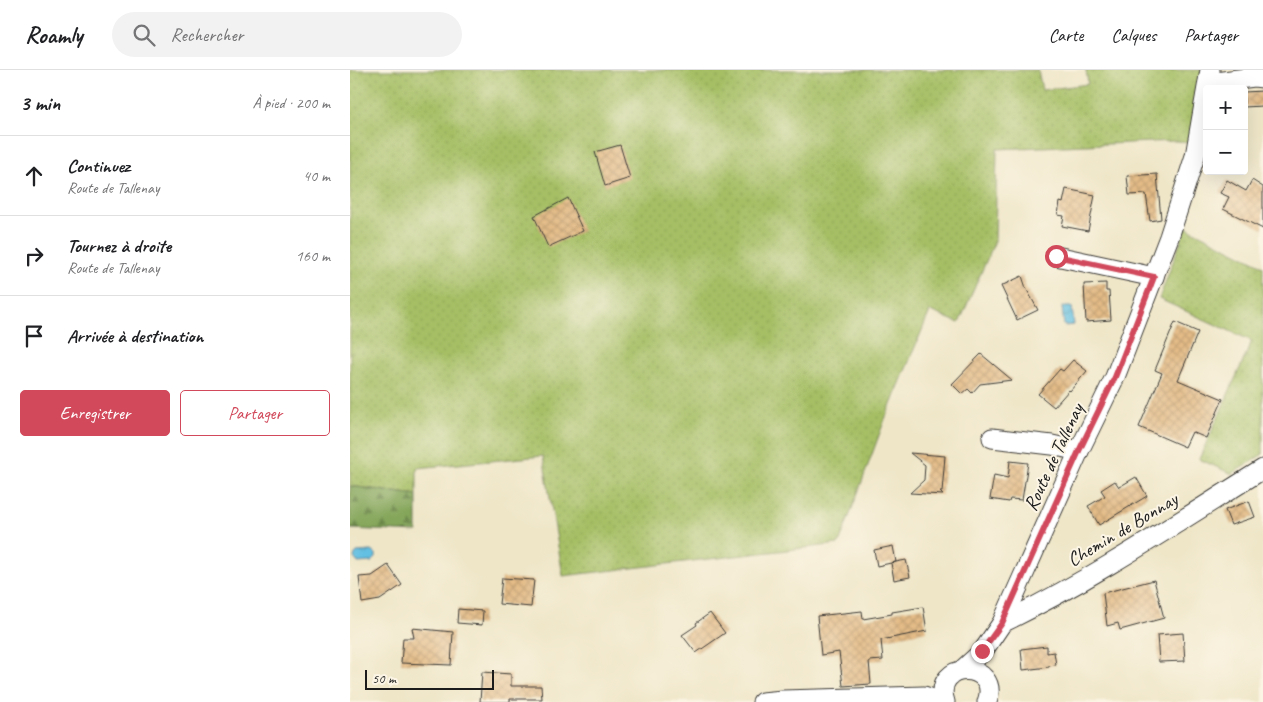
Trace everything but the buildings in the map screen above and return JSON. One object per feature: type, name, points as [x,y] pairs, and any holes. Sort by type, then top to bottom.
[{"type":"street","points":[[1209,77],[1263,78]]},
{"type":"street","name":"Route de Tallenay","points":[[971,672],[982,651],[1002,623],[1079,451],[1115,377],[1170,237],[1195,156],[1209,77]]},
{"type":"street","points":[[1056,256],[1154,277]]},
{"type":"street","points":[[992,438],[1079,451]]},
{"type":"street","name":"Chemin de Bonnay","points":[[1002,623],[1048,601],[1263,469]]},
{"type":"street","points":[[762,702],[801,699],[944,697],[946,682],[950,676],[971,672],[984,679],[988,685],[987,702]]},
{"type":"green space","points":[[350,70],[1038,70],[1042,90],[1088,84],[1086,70],[1202,70],[1194,142],[1174,141],[997,149],[995,241],[959,323],[930,311],[885,419],[839,544],[563,576],[543,456],[417,468],[417,495],[350,486]]},
{"type":"green space","points":[[1186,227],[1263,266],[1263,454],[1232,474],[1199,459],[1252,341],[1159,299]]},
{"type":"green space","points":[[350,486],[417,495],[417,532],[350,529]]},
{"type":"water","points":[[1062,307],[1072,307],[1074,325],[1064,326]]},
{"type":"water","points":[[372,551],[376,554],[376,558],[372,562],[358,563],[354,558],[357,552]]},
{"type":"route","points":[[982,651],[1002,623],[1079,451],[1115,377],[1154,277],[1056,256]]}]
